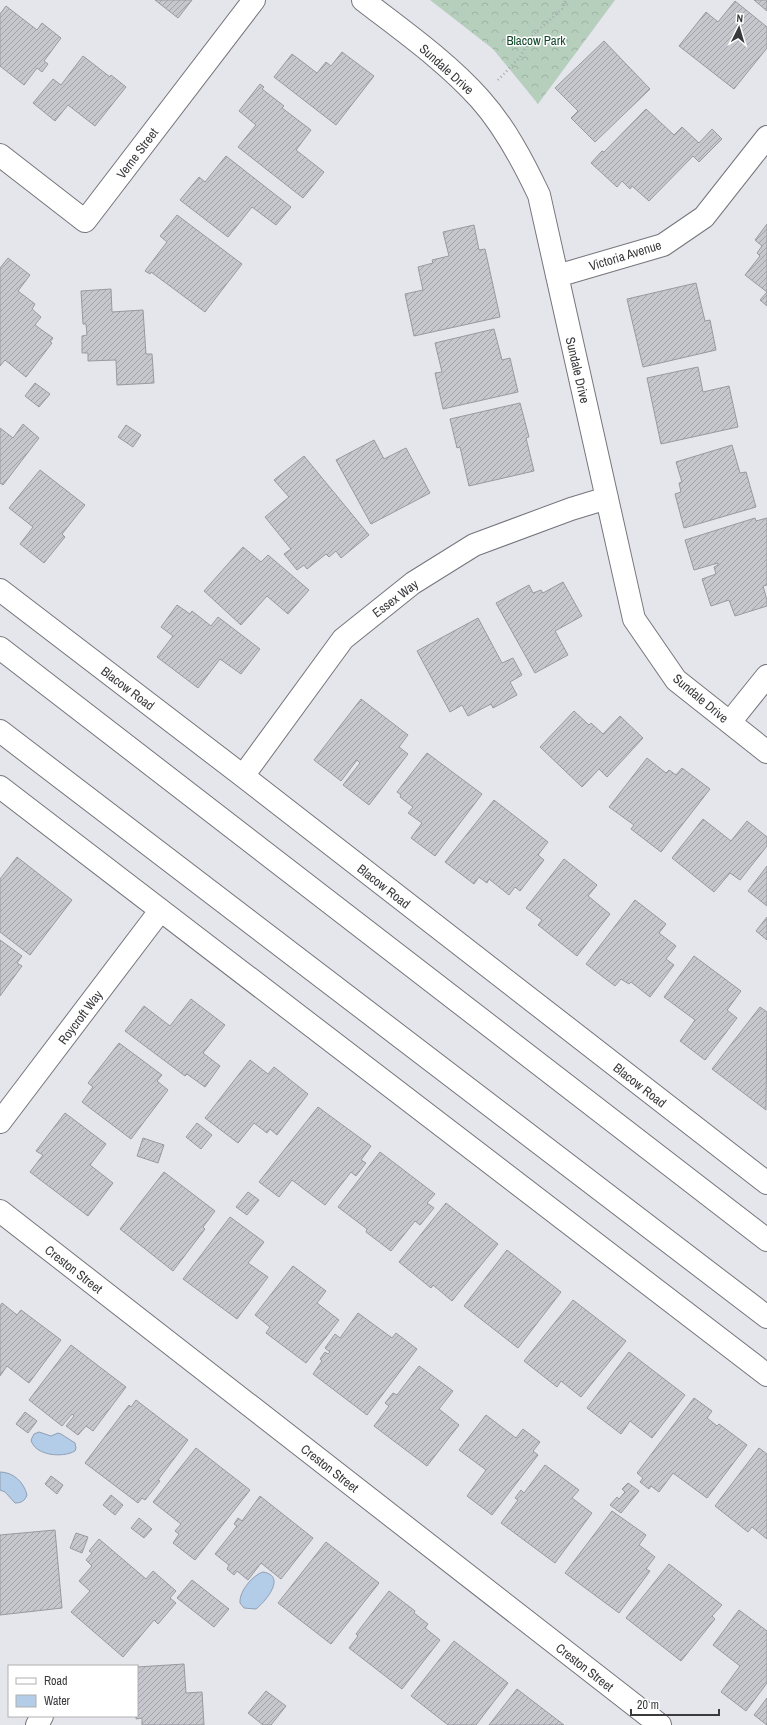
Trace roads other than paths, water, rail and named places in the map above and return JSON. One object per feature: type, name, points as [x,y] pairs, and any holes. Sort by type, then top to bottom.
[{"type":"street","name":"Verne Street","points":[[0,155],[86,221],[254,0]]},
{"type":"street","name":"Sundale Drive","points":[[363,0],[438,58],[480,99],[521,157],[539,195],[634,619],[676,680],[767,752]]},
{"type":"street","name":"Victoria Avenue","points":[[557,276],[663,245],[704,217],[767,137]]},
{"type":"street","name":"Essex Way","points":[[243,776],[343,639],[412,583],[474,545],[571,509],[606,498]]},
{"type":"street","name":"Blacow Road","points":[[0,590],[243,776],[767,1183]]},
{"type":"street","points":[[0,648],[767,1240]]},
{"type":"street","points":[[730,722],[767,676]]},
{"type":"street","points":[[0,731],[767,1317]]},
{"type":"street","points":[[0,787],[767,1376]]},
{"type":"street","name":"Roycroft Way","points":[[0,1122],[160,911]]},
{"type":"street","name":"Creston Street","points":[[0,1211],[652,1723]]},
{"type":"water","points":[[39,1432],[51,1436],[58,1433],[61,1434],[75,1443],[75,1451],[57,1455],[38,1449],[31,1440],[34,1434]]},
{"type":"water","points":[[0,1472],[5,1472],[21,1482],[27,1495],[24,1500],[15,1503],[5,1492],[0,1490]]},
{"type":"water","points":[[263,1572],[270,1574],[273,1578],[274,1583],[269,1595],[256,1609],[244,1608],[240,1603],[240,1598],[244,1589],[255,1576]]},
{"type":"park label","name":"Blacow Park","points":[[536,40]]}]
